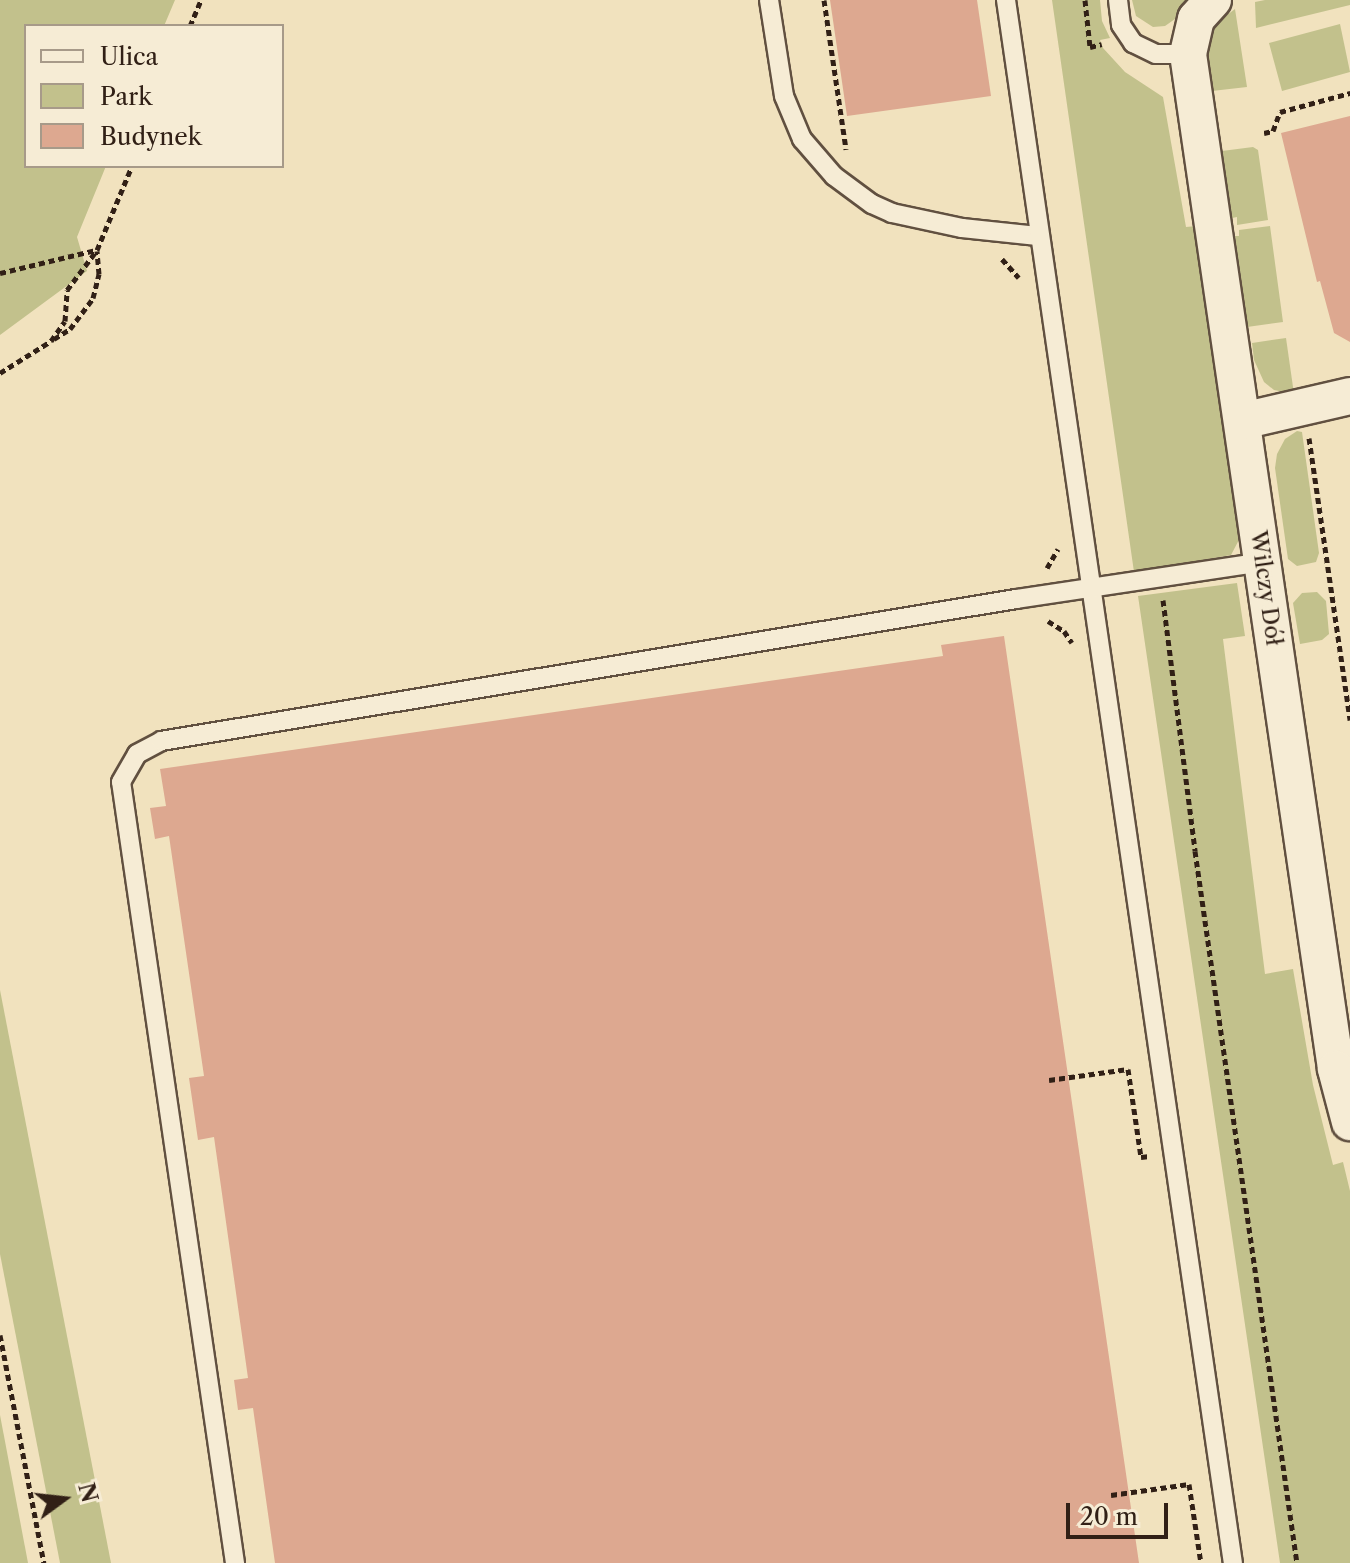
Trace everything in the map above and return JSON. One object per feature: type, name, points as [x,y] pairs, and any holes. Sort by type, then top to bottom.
[{"type":"street","points":[[1188,54],[1196,19],[1211,1]]},
{"type":"street","name":"Wilczy Dół","points":[[1188,54],[1350,1122]]},
{"type":"street","points":[[1242,421],[1350,396]]},
{"type":"lane","points":[[769,0],[779,72],[792,117],[817,157],[852,191],[872,204],[911,219],[1038,236]]},
{"type":"lane","points":[[1006,0],[1089,590],[1233,1563]]},
{"type":"lane","points":[[1118,0],[1121,25],[1133,43],[1156,54],[1188,54]]},
{"type":"lane","points":[[235,1563],[121,782],[137,754],[161,741],[977,606],[1263,562]]},
{"type":"path","points":[[191,24],[201,0]]},
{"type":"path","points":[[824,0],[852,191]]},
{"type":"path","points":[[1085,0],[1090,47]]},
{"type":"path","points":[[1264,133],[1273,131],[1280,112],[1350,93]]},
{"type":"path","points":[[51,341],[65,321],[67,290],[97,250],[131,168]]},
{"type":"path","points":[[0,273],[97,250]]},
{"type":"path","points":[[0,373],[70,329],[93,298],[99,274],[97,250]]},
{"type":"path","points":[[999,257],[1008,263],[1020,282]]},
{"type":"path","points":[[1309,433],[1350,720]]},
{"type":"path","points":[[1044,571],[1059,546]]},
{"type":"path","points":[[1161,579],[1195,851],[1297,1563]]},
{"type":"path","points":[[1049,1080],[1128,1069],[1141,1157],[1152,1155]]},
{"type":"path","points":[[0,1335],[44,1563]]},
{"type":"path","points":[[1111,1495],[1189,1484],[1201,1563]]},
{"type":"green space","points":[[0,0],[175,0],[165,24],[24,24],[24,168],[105,168],[77,237],[87,271],[0,335]]},
{"type":"green space","points":[[1052,0],[1100,0],[1102,21],[1110,38],[1100,40],[1103,48],[1125,72],[1163,97],[1186,227],[1197,226],[1241,536],[1231,555],[1134,572]]},
{"type":"green space","points":[[1132,0],[1186,0],[1175,19],[1165,26],[1153,27],[1136,16]]},
{"type":"green space","points":[[1350,0],[1350,5],[1256,28],[1255,2]]},
{"type":"green space","points":[[1235,9],[1247,87],[1212,91],[1207,50],[1209,36],[1215,24]]},
{"type":"green space","points":[[1340,24],[1350,72],[1282,91],[1269,43]]},
{"type":"green space","points":[[1253,147],[1258,150],[1268,220],[1237,225],[1237,217],[1232,218],[1222,151]]},
{"type":"green space","points":[[1270,226],[1283,322],[1247,327],[1235,236],[1239,236],[1239,230]]},
{"type":"green space","points":[[1286,338],[1294,394],[1274,390],[1264,382],[1254,360],[1252,343]]},
{"type":"green space","points":[[1297,431],[1302,432],[1319,553],[1316,562],[1297,566],[1288,559],[1275,468],[1277,454],[1285,439]]},
{"type":"green space","points":[[1237,583],[1245,636],[1223,639],[1265,974],[1293,969],[1313,1085],[1333,1165],[1343,1162],[1350,1191],[1350,1563],[1280,1563],[1138,596]]},
{"type":"green space","points":[[1317,592],[1326,601],[1329,634],[1322,640],[1300,644],[1293,603],[1302,593]]},
{"type":"green space","points":[[0,990],[111,1563],[60,1563],[0,1254]]},
{"type":"green space","points":[[0,1415],[28,1563],[0,1563]]},
{"type":"building","points":[[830,0],[977,0],[991,96],[847,116]]},
{"type":"building","points":[[1350,116],[1350,342],[1334,333],[1320,281],[1317,282],[1281,133]]},
{"type":"building","points":[[1004,636],[1139,1563],[275,1563],[253,1408],[238,1410],[234,1380],[248,1378],[214,1137],[198,1140],[189,1078],[204,1076],[169,836],[155,839],[150,808],[166,806],[160,769],[943,656],[941,645]]}]
